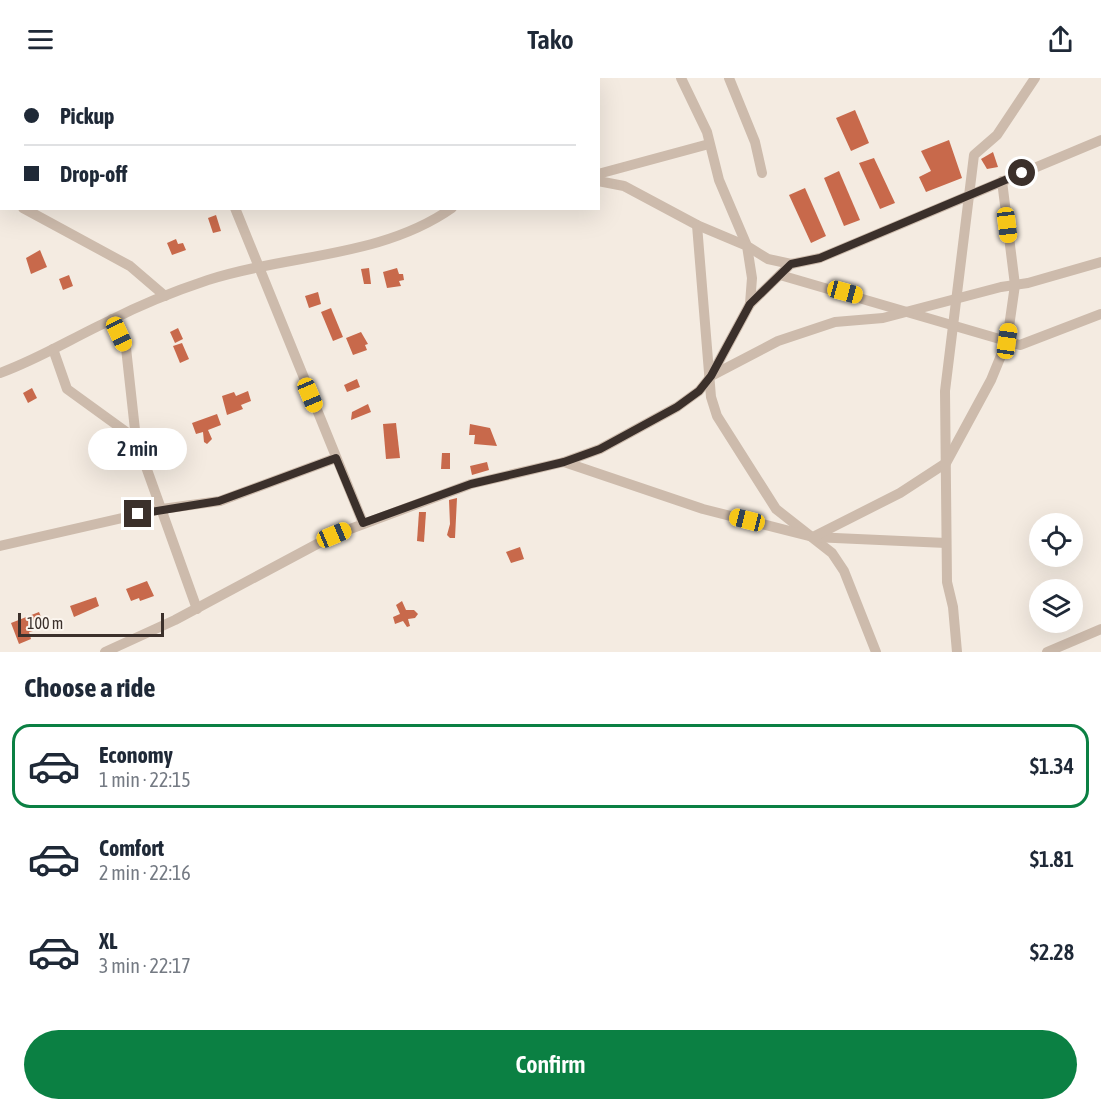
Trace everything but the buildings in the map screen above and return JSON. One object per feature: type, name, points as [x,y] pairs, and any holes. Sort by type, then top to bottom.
[{"type":"street","points":[[681,78],[707,132],[719,180],[747,246],[752,278],[750,304]]},
{"type":"street","points":[[729,78],[755,142],[762,173]]},
{"type":"street","points":[[957,652],[953,607],[947,582],[945,392],[974,155],[997,135],[1035,78]]},
{"type":"street","points":[[600,181],[624,186],[697,225],[747,246],[768,259],[791,264],[820,258],[1101,140]]},
{"type":"street","points":[[600,173],[709,144]]},
{"type":"street","points":[[813,537],[900,493],[946,463],[992,380],[1007,341],[1015,285],[1002,181]]},
{"type":"street","points":[[27,210],[130,266],[165,296]]},
{"type":"street","points":[[236,210],[363,523]]},
{"type":"street","points":[[0,373],[112,319],[211,279],[366,245],[436,219],[449,210]]},
{"type":"street","points":[[697,225],[711,397],[717,416],[776,509],[832,554],[844,571],[876,652]]},
{"type":"street","points":[[711,376],[778,341],[835,322],[884,318],[1101,262]]},
{"type":"street","points":[[105,652],[196,609],[334,535],[471,484],[564,462],[600,449],[677,407],[699,391],[711,376],[750,304],[791,264]]},
{"type":"street","points":[[780,275],[1020,345],[1101,314]]},
{"type":"street","points":[[112,319],[126,348],[135,439],[196,609]]},
{"type":"street","points":[[53,349],[67,389],[135,439]]},
{"type":"street","points":[[0,546],[162,509],[219,501],[336,458]]},
{"type":"street","points":[[564,462],[703,509],[813,537],[946,543]]},
{"type":"street","points":[[1047,652],[1101,629]]},
{"type":"route","points":[[138,514],[219,501],[336,458],[363,523],[471,484],[564,462],[600,449],[677,407],[699,391],[711,376],[750,304],[791,264],[820,258],[1022,173]]}]
